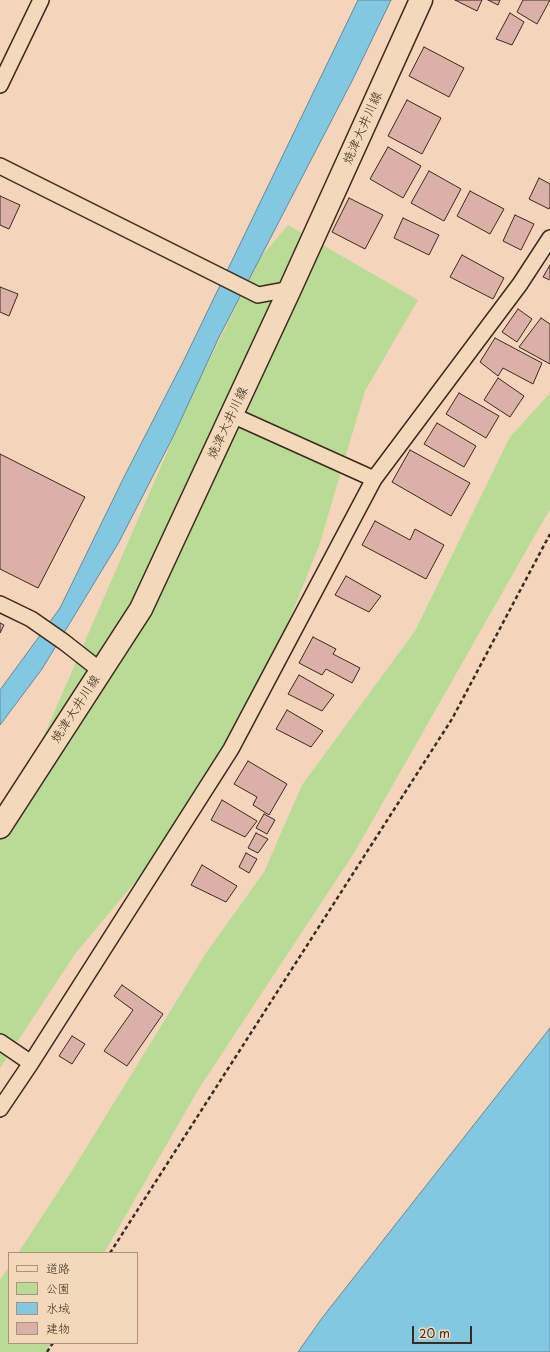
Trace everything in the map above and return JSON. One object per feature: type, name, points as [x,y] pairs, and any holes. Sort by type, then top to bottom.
[{"type":"main road","name":"焼津大井川線","points":[[0,827],[141,609],[290,289],[421,0]]},
{"type":"street","points":[[0,85],[42,0]]},
{"type":"street","points":[[0,166],[258,295],[290,289]]},
{"type":"street","points":[[0,1109],[31,1064],[231,749],[374,479],[520,284],[550,238]]},
{"type":"street","points":[[232,415],[374,479]]},
{"type":"street","points":[[0,604],[31,619],[101,670]]},
{"type":"street","points":[[0,1042],[31,1064]]},
{"type":"path","points":[[111,1252],[452,719],[550,534]]},
{"type":"green space","points":[[288,225],[418,300],[365,391],[319,546],[229,769],[75,954],[0,1068],[0,837],[192,395],[260,258]]},
{"type":"green space","points":[[550,393],[550,509],[354,853],[198,1090],[105,1252],[19,1252],[75,1166],[206,953],[264,872],[302,785],[415,631],[510,437]]},
{"type":"green space","points":[[8,1268],[8,1344],[51,1344],[46,1352],[0,1352],[0,1280]]},
{"type":"water","points":[[358,0],[391,0],[352,81],[219,337],[173,437],[119,542],[42,669],[0,725],[0,690],[60,608],[125,475],[183,362]]},
{"type":"water","points":[[550,1028],[550,1352],[298,1352],[322,1318]]},
{"type":"building","points":[[455,0],[482,0],[477,11]]},
{"type":"building","points":[[488,0],[500,0],[498,5]]},
{"type":"building","points":[[523,0],[550,0],[537,24],[517,12]]},
{"type":"building","points":[[510,13],[524,22],[512,45],[496,39]]},
{"type":"building","points":[[424,47],[464,68],[449,97],[409,76]]},
{"type":"building","points":[[407,100],[441,118],[422,154],[388,136]]},
{"type":"building","points":[[388,147],[421,166],[403,198],[370,179]]},
{"type":"building","points":[[429,171],[461,189],[444,221],[411,203]]},
{"type":"building","points":[[539,178],[550,184],[549,209],[529,199]]},
{"type":"building","points":[[470,191],[504,209],[490,234],[457,216]]},
{"type":"building","points":[[0,196],[20,205],[9,229],[0,225]]},
{"type":"building","points":[[349,198],[383,215],[365,249],[332,232]]},
{"type":"building","points":[[515,215],[534,224],[521,250],[503,241]]},
{"type":"building","points":[[403,218],[439,235],[429,255],[394,238]]},
{"type":"building","points":[[462,255],[504,278],[493,299],[450,277]]},
{"type":"building","points":[[550,265],[550,280],[543,277]]},
{"type":"building","points":[[0,287],[18,294],[9,316],[0,312]]},
{"type":"building","points":[[518,309],[532,319],[517,342],[502,332]]},
{"type":"building","points":[[541,318],[550,324],[550,364],[519,347]]},
{"type":"building","points":[[495,338],[542,363],[533,384],[503,368],[498,376],[480,362]]},
{"type":"building","points":[[498,378],[524,396],[510,417],[484,400]]},
{"type":"building","points":[[459,393],[499,416],[486,438],[446,414]]},
{"type":"building","points":[[437,423],[476,446],[464,467],[424,444]]},
{"type":"building","points":[[410,450],[470,483],[451,516],[392,482]]},
{"type":"building","points":[[0,454],[85,497],[38,588],[0,569]]},
{"type":"building","points":[[375,521],[410,540],[415,529],[444,545],[426,579],[362,545]]},
{"type":"building","points":[[346,576],[381,596],[369,612],[335,595]]},
{"type":"building","points":[[0,623],[4,625],[0,633]]},
{"type":"building","points":[[313,637],[336,649],[333,654],[360,668],[352,683],[326,669],[322,675],[299,663]]},
{"type":"building","points":[[299,675],[334,695],[322,711],[288,694]]},
{"type":"building","points":[[287,710],[323,731],[311,747],[276,729]]},
{"type":"building","points":[[248,761],[287,784],[269,815],[253,805],[257,797],[234,784]]},
{"type":"building","points":[[222,800],[257,821],[245,837],[211,820]]},
{"type":"building","points":[[264,814],[275,820],[267,834],[256,828]]},
{"type":"building","points":[[256,833],[268,839],[258,853],[248,848]]},
{"type":"building","points":[[246,853],[257,859],[249,873],[239,867]]},
{"type":"building","points":[[202,865],[237,886],[226,902],[191,885]]},
{"type":"building","points":[[122,985],[163,1014],[127,1066],[104,1051],[133,1010],[114,996]]},
{"type":"building","points":[[72,1036],[85,1044],[72,1064],[59,1056]]}]
